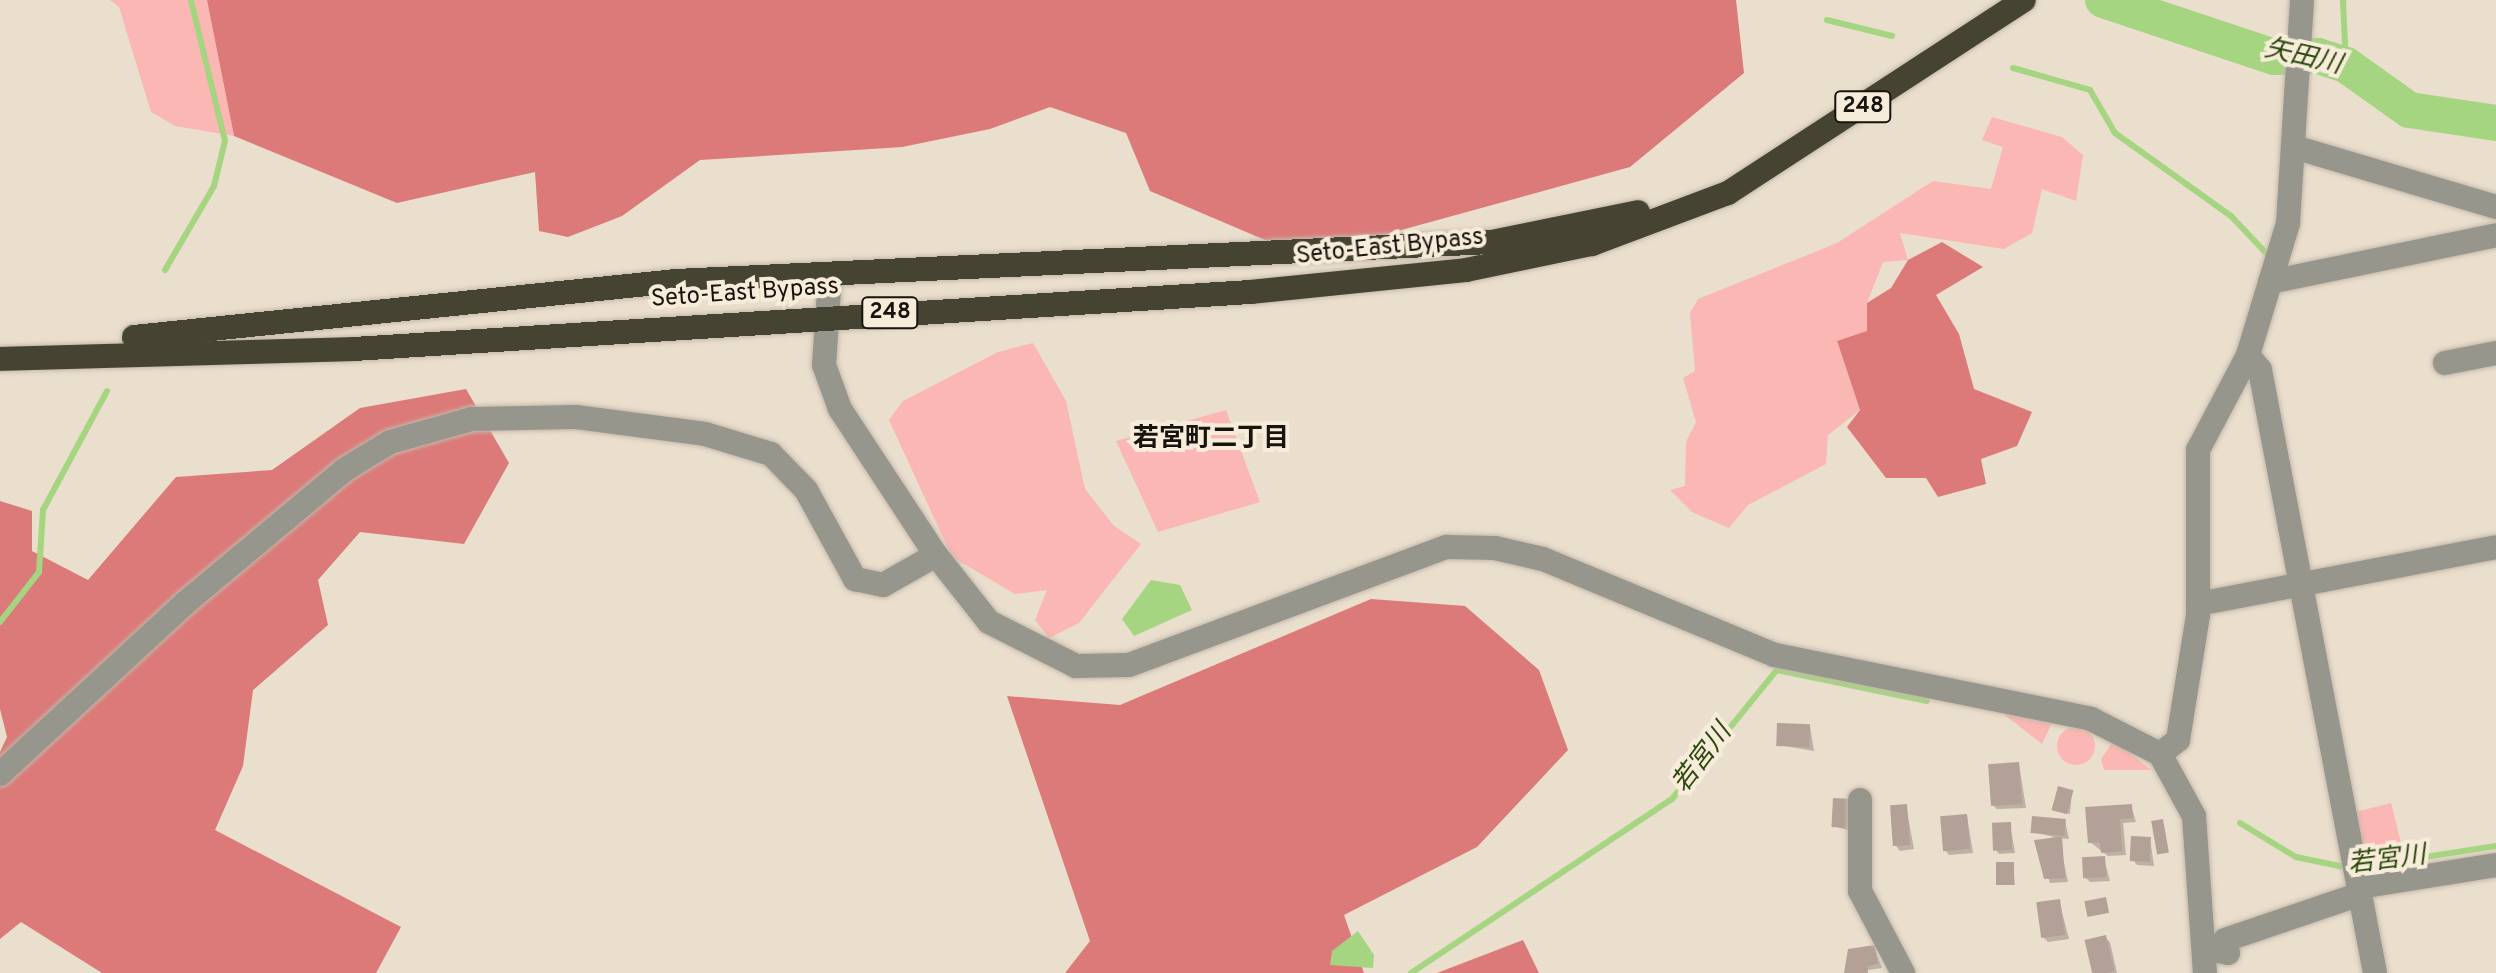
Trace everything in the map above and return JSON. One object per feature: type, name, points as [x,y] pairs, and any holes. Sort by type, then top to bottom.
[{"type":"highway","name":"Seto-East Bypass","points":[[0,359],[354,349],[829,316],[1250,292],[1466,270],[1592,244],[1678,215],[1762,171],[2024,0]]},
{"type":"highway","name":"Seto-East Bypass","points":[[0,344],[86,342],[676,281],[1491,242],[1595,225],[1762,171]]},
{"type":"street","points":[[2160,754],[2178,740],[2185,713],[2198,604],[2198,450],[2248,355],[2288,223],[2302,0]]},
{"type":"street","points":[[2295,142],[2496,207]]},
{"type":"street","points":[[2270,282],[2496,235]]},
{"type":"street","points":[[830,275],[824,365],[840,409],[936,555],[989,622],[1076,666],[1129,665],[1447,547],[1495,548],[1543,559],[1775,655],[2091,719],[2160,754],[2194,816],[2205,961],[2228,953],[2225,940],[2357,880],[2496,865]]},
{"type":"street","points":[[2445,363],[2496,353]]},
{"type":"street","points":[[2248,355],[2260,370],[2375,973]]},
{"type":"street","points":[[0,774],[305,497],[390,442],[472,419],[576,417],[705,434],[771,454],[806,490],[855,579],[883,585],[936,555]]},
{"type":"street","points":[[2198,604],[2496,547]]},
{"type":"street","points":[[1860,800],[1860,891],[1903,973]]},
{"type":"shaded area","points":[[110,0],[207,0],[234,136],[175,126],[151,112],[119,7]]},
{"type":"shaded area","points":[[207,0],[1736,0],[1744,73],[1630,167],[1383,235],[1284,248],[1150,191],[1126,133],[1050,107],[990,129],[902,147],[700,160],[622,216],[568,237],[539,231],[535,172],[397,203],[234,136]]},
{"type":"shaded area","points":[[1992,117],[2062,137],[2083,155],[2076,201],[2042,189],[2032,233],[2004,249],[1900,233],[1908,260],[1883,262],[1867,303],[1867,331],[1837,342],[1860,410],[1828,435],[1826,464],[1748,505],[1729,528],[1692,512],[1670,490],[1685,486],[1686,442],[1696,422],[1683,378],[1695,371],[1690,313],[1698,299],[1837,243],[1933,181],[1991,189],[2003,147],[1982,140]]},
{"type":"shaded area","points":[[1942,242],[1983,267],[1936,295],[1959,334],[1974,389],[2032,412],[2017,446],[1981,459],[1986,484],[1938,497],[1926,478],[1886,478],[1847,427],[1860,410],[1837,341],[1867,331],[1867,303],[1891,288],[1908,260]]},
{"type":"shaded area","points":[[1033,343],[1066,401],[1085,489],[1114,526],[1141,544],[1079,623],[1049,638],[1035,620],[1047,590],[1015,594],[952,557],[889,420],[903,401],[998,352]]},
{"type":"shaded area","points":[[466,389],[509,463],[464,544],[360,532],[318,580],[328,625],[253,690],[243,766],[215,830],[401,927],[376,973],[102,973],[21,922],[0,939],[0,752],[7,737],[0,709],[0,501],[32,511],[32,551],[88,580],[176,477],[272,470],[360,408]]},
{"type":"shaded area","points":[[1226,410],[1260,502],[1158,532],[1116,441]]},
{"type":"shaded area","points":[[1151,580],[1180,585],[1192,610],[1134,636],[1122,619]]},
{"type":"shaded area","points":[[1371,599],[1465,606],[1539,670],[1568,750],[1477,847],[1344,915],[1364,973],[1065,973],[1090,941],[1007,696],[1120,705]]},
{"type":"shaded area","points":[[1996,708],[2053,721],[2042,744]]},
{"type":"shaded area","points":[[2076,727],[2089,733],[2095,746],[2089,759],[2076,765],[2063,759],[2057,746],[2063,733]]},
{"type":"shaded area","points":[[2112,743],[2120,745],[2151,770],[2104,770],[2101,759]]},
{"type":"shaded area","points":[[2391,803],[2403,851],[2365,860],[2353,812]]},
{"type":"shaded area","points":[[1358,931],[1374,955],[1373,968],[1330,965],[1332,951]]},
{"type":"shaded area","points":[[1523,940],[1539,973],[1437,973]]},
{"type":"building","points":[[1777,723],[1810,724],[1809,747],[1776,746]]},
{"type":"building","points":[[2019,762],[2022,804],[1991,806],[1988,764]]},
{"type":"building","points":[[2058,786],[2073,790],[2067,814],[2052,810]]},
{"type":"building","points":[[1833,798],[1852,799],[1850,828],[1831,827]]},
{"type":"building","points":[[1907,804],[1910,845],[1893,846],[1890,805]]},
{"type":"building","points":[[2132,804],[2133,818],[2120,819],[2122,851],[2101,853],[2100,842],[2088,843],[2085,807]]},
{"type":"building","points":[[1967,814],[1970,849],[1943,851],[1940,816]]},
{"type":"building","points":[[2032,816],[2066,819],[2064,836],[2031,833]]},
{"type":"building","points":[[2163,819],[2169,852],[2157,855],[2151,821]]},
{"type":"building","points":[[2011,822],[2012,850],[1993,851],[1992,823]]},
{"type":"building","points":[[2131,836],[2151,837],[2150,862],[2130,861]]},
{"type":"building","points":[[2062,837],[2065,878],[2044,879],[2034,840]]},
{"type":"building","points":[[2105,856],[2106,877],[2083,878],[2082,857]]},
{"type":"building","points":[[1996,862],[2014,862],[2014,885],[1996,885]]},
{"type":"building","points":[[2106,897],[2109,913],[2087,917],[2084,901]]},
{"type":"building","points":[[2060,899],[2065,935],[2041,938],[2036,902]]},
{"type":"building","points":[[2106,935],[2114,971],[2092,973],[2085,940]]},
{"type":"building","points":[[1875,945],[1878,964],[1867,966],[1868,973],[1844,973],[1848,949]]},
{"type":"waterway","points":[[165,270],[214,186],[225,141],[191,0]]},
{"type":"waterway","name":"矢田川","points":[[2103,0],[2274,57],[2318,56],[2346,65],[2409,110],[2496,123]]},
{"type":"waterway","points":[[2343,0],[2346,65]]},
{"type":"waterway","points":[[1827,20],[1892,36]]},
{"type":"waterway","points":[[2013,68],[2090,90],[2115,133],[2231,216],[2267,254]]},
{"type":"waterway","points":[[0,622],[39,572],[43,510],[107,391]]},
{"type":"waterway","name":"若宮川","points":[[1411,973],[1672,799],[1777,670],[1927,701]]},
{"type":"waterway","name":"若宮川","points":[[2240,823],[2296,857],[2349,868]]},
{"type":"waterway","name":"若宮川","points":[[2360,867],[2496,846]]},
{"type":"district","name":"若宮町二丁目","points":[[1211,440]]}]
